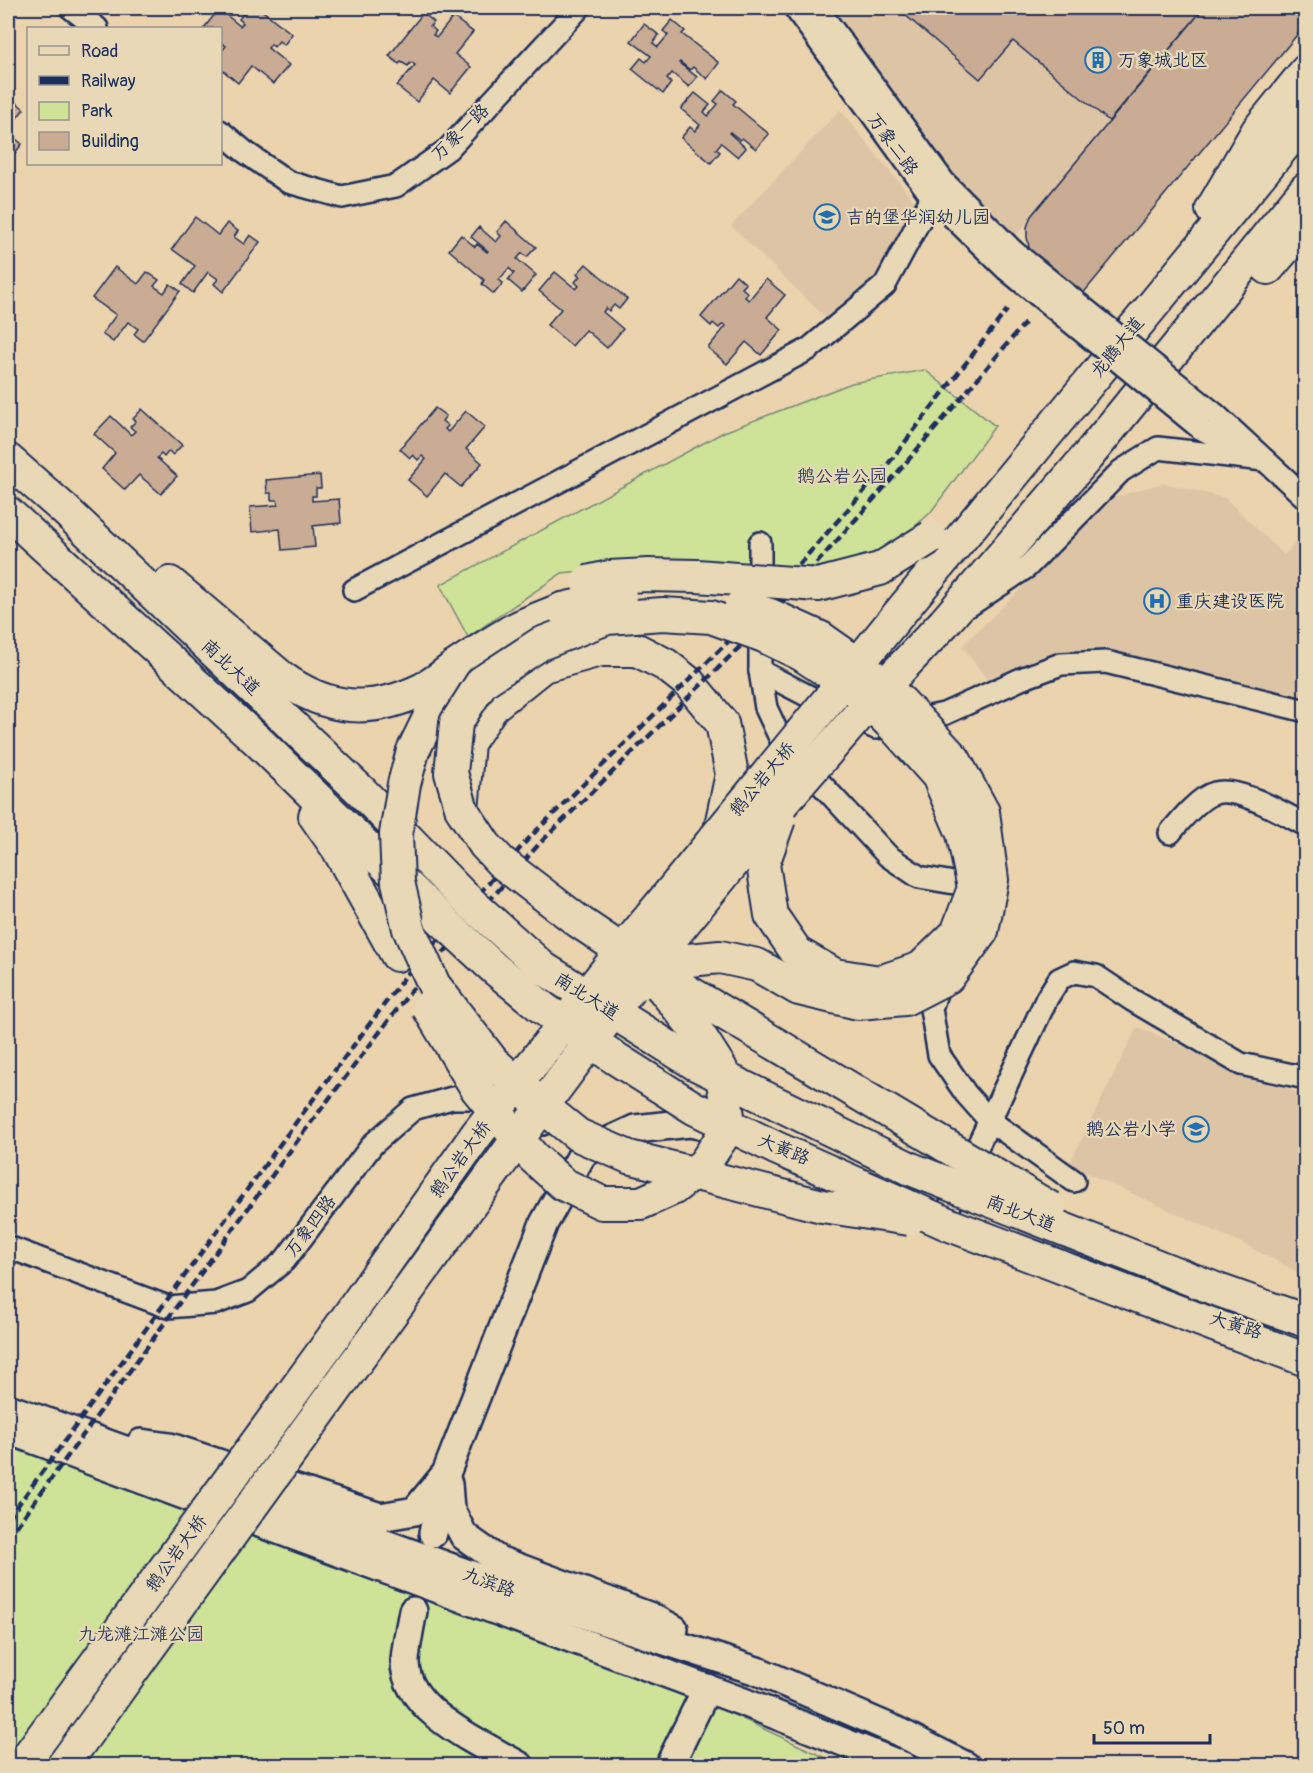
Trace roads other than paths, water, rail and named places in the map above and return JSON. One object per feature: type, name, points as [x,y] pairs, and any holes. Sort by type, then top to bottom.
[{"type":"highway","points":[[1164,289],[1258,130],[1305,71]]},
{"type":"highway","name":"龙腾大道","points":[[930,576],[1305,119]]},
{"type":"highway","points":[[944,623],[1087,457],[1305,189]]},
{"type":"highway","points":[[1087,457],[1241,299],[1305,224]]},
{"type":"highway","points":[[566,597],[609,577],[697,576],[818,585],[880,569],[931,537],[1045,437]]},
{"type":"highway","name":"南北大道","points":[[8,460],[65,510],[362,792],[462,895],[543,968],[694,1063],[912,1169],[1218,1290],[1305,1321]]},
{"type":"highway","points":[[65,510],[168,581],[300,691],[325,701],[347,705],[374,705],[398,699],[424,688],[466,659]]},
{"type":"highway","name":"南北大道","points":[[8,513],[260,743],[495,969],[544,1009],[615,1058],[694,1108],[776,1149],[947,1220],[1305,1360]]},
{"type":"highway","name":"鹅公岩大桥","points":[[21,1766],[327,1346],[477,1134],[720,830],[930,576]]},
{"type":"highway","points":[[638,976],[689,960],[720,957],[757,965],[799,988],[858,1003],[905,999],[948,977],[982,931],[992,880],[983,812],[954,759],[865,669],[821,638],[770,615],[723,600],[669,595],[566,597],[525,603],[496,625],[466,659],[432,712],[413,751],[404,783],[396,834],[398,882],[409,929],[434,985],[493,1062],[578,1135],[629,1157],[822,1206],[947,1220]]},
{"type":"highway","points":[[260,743],[339,849],[397,955],[477,1089],[533,1157],[563,1184],[602,1203],[641,1203],[674,1188],[704,1164],[725,1133],[728,1116],[722,1069],[696,1030],[578,921],[501,862],[485,846],[462,810],[452,773],[456,723],[482,682],[540,644],[607,618],[663,614],[711,617],[764,636],[801,654],[859,692],[938,776],[963,834],[974,888],[957,933],[921,968],[880,982],[835,975],[797,954],[771,915],[763,864],[785,800]]},
{"type":"highway","name":"鹅公岩大桥","points":[[63,1766],[638,976],[785,800],[885,685],[944,623]]},
{"type":"highway","points":[[462,810],[468,743],[493,706],[543,666],[600,650],[637,650],[666,665],[689,683],[722,723],[732,774],[720,830]]},
{"type":"highway","points":[[638,976],[1096,1235],[1218,1290]]},
{"type":"main road","name":"大黄路","points":[[583,1154],[635,1129],[690,1123],[753,1136],[947,1220],[1072,1269],[1255,1333],[1305,1339]]},
{"type":"main road","points":[[433,1533],[447,1471],[544,1223],[583,1154]]},
{"type":"main road","name":"九滨路","points":[[8,1408],[71,1439],[903,1766]]},
{"type":"main road","name":"九滨路","points":[[8,1430],[71,1439],[555,1605],[760,1672],[897,1731],[966,1766]]},
{"type":"main road","points":[[71,1439],[170,1447],[380,1517],[415,1511],[447,1471]]},
{"type":"main road","points":[[447,1471],[450,1509],[465,1536],[498,1560],[651,1617],[760,1672],[767,1680],[769,1689],[765,1699],[758,1703],[746,1703]]},
{"type":"main road","points":[[413,1611],[405,1663],[414,1694],[434,1716],[520,1766]]},
{"type":"main road","points":[[669,1766],[707,1688]]},
{"type":"street","points":[[71,8],[96,27]]},
{"type":"street","name":"万象一路","points":[[222,132],[288,182],[342,197],[396,186],[448,149],[579,8]]},
{"type":"street","name":"万象二路","points":[[795,8],[932,197],[1010,260]]},
{"type":"street","name":"万象二路","points":[[817,8],[944,182],[1010,260]]},
{"type":"street","points":[[354,590],[809,349],[885,285],[932,197]]},
{"type":"street","points":[[1010,260],[1208,421],[1264,460],[1305,498]]},
{"type":"street","points":[[944,623],[1027,567],[1121,471],[1158,448],[1264,460]]},
{"type":"street","points":[[760,543],[760,670],[766,708],[782,742],[888,856],[919,877],[960,884],[980,900],[976,928],[944,967],[931,1009],[939,1054],[966,1094],[989,1120],[1074,1181]]},
{"type":"street","points":[[760,670],[839,712],[876,728],[944,714],[1021,679],[1061,664],[1106,662],[1305,711]]},
{"type":"street","points":[[1170,833],[1191,809],[1213,793],[1227,792],[1260,802],[1305,825]]},
{"type":"street","points":[[947,1220],[989,1120],[1047,998],[1059,979],[1074,972],[1096,976],[1132,1000],[1241,1064],[1305,1078]]},
{"type":"street","name":"万象四路","points":[[8,1247],[168,1307],[216,1303],[248,1291],[285,1260],[373,1144],[413,1109],[452,1098],[486,1098],[532,1116],[583,1154]]},
{"type":"railway","points":[[8,1519],[294,1125],[407,974],[532,835],[749,621],[888,464],[1007,310]]},
{"type":"railway","points":[[8,1538],[303,1133],[417,983],[540,843],[758,629],[898,472],[1025,323]]},
{"type":"place","name":"万象城北区","points":[[1098,60]]},
{"type":"place","name":"吉的堡华润幼儿园","points":[[827,217]]},
{"type":"place","name":"重庆建设医院","points":[[1157,601]]},
{"type":"place","name":"鹅公岩小学","points":[[1196,1129]]},
{"type":"park label","name":"鹅公岩公园","points":[[842,476]]},
{"type":"park label","name":"九龙滩江滩公园","points":[[141,1634]]}]
